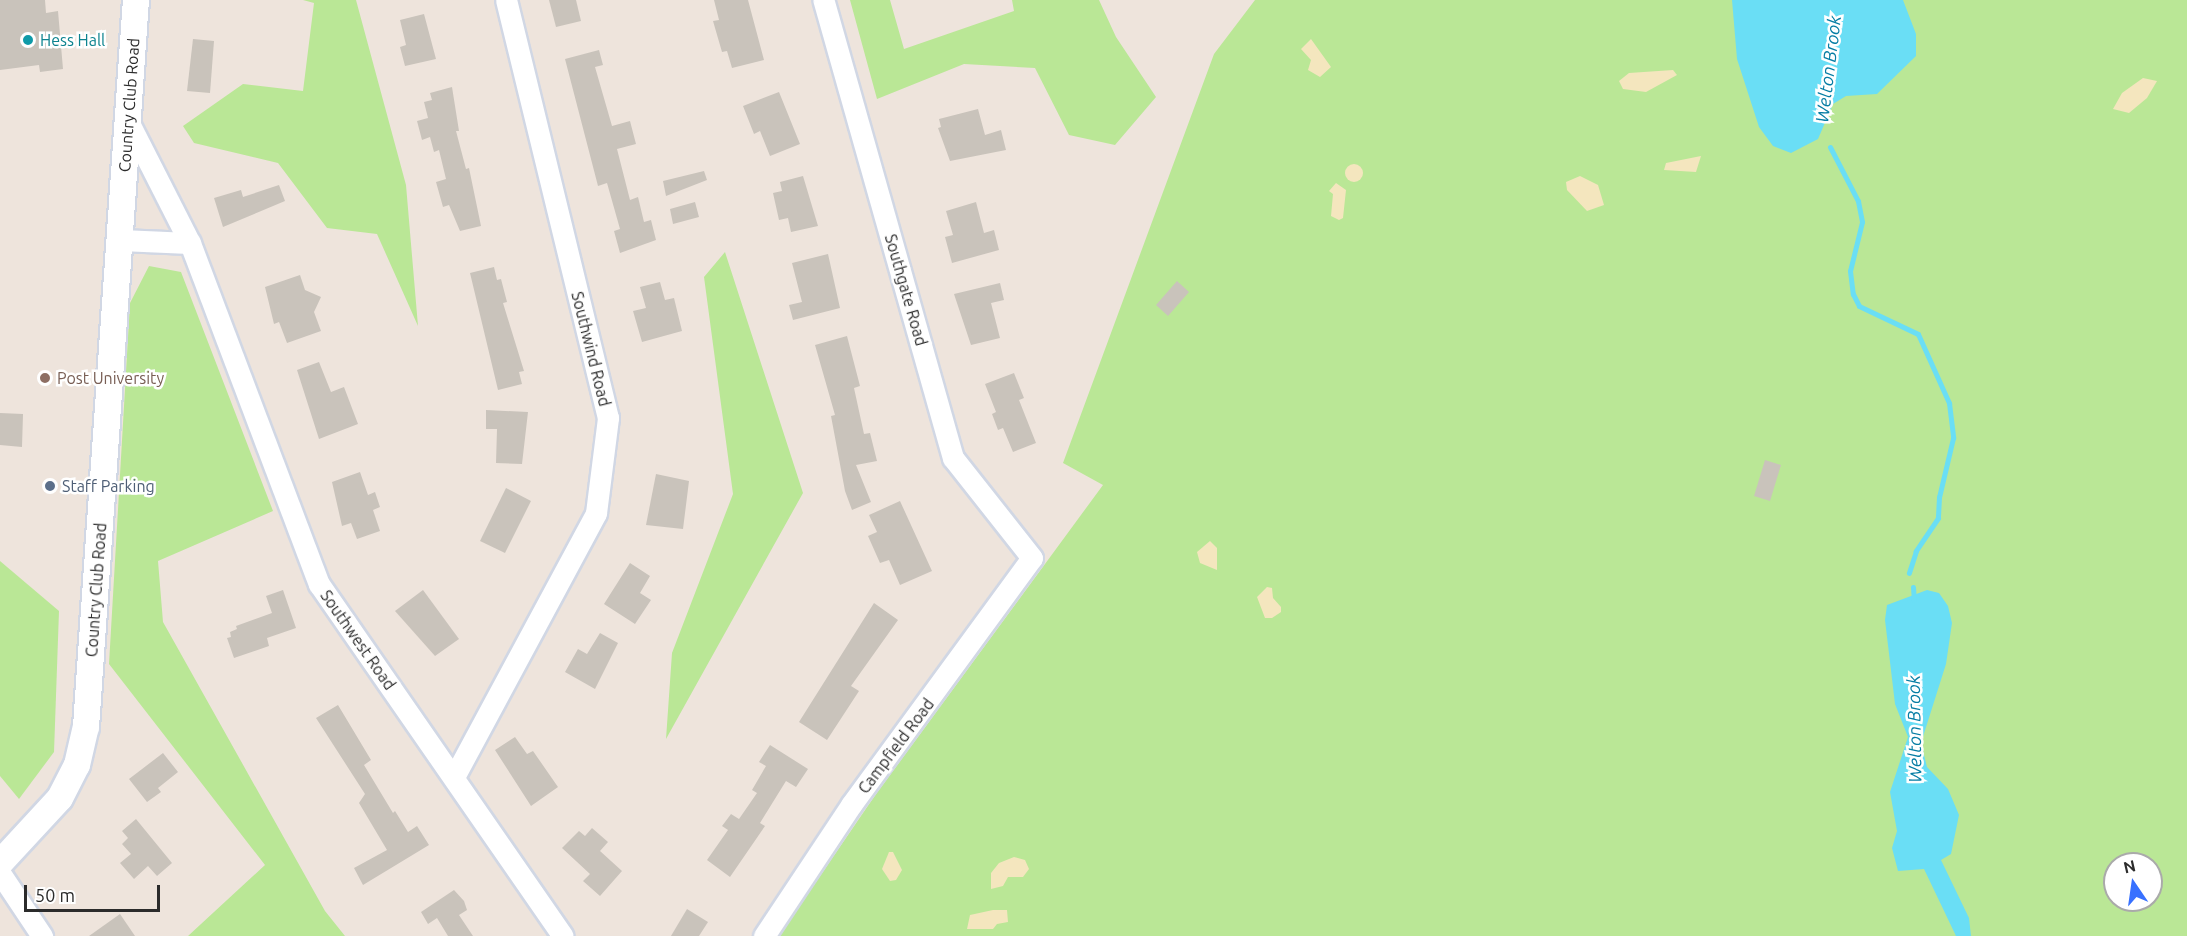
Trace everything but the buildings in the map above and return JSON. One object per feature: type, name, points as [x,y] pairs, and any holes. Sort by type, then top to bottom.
[{"type":"street","name":"Country Club Road","points":[[0,863],[60,798],[73,775],[84,736],[136,0]]},
{"type":"street","name":"Southwind Road","points":[[454,777],[596,513],[608,418],[506,0]]},
{"type":"street","name":"Southgate Road","points":[[823,0],[953,458],[1032,558]]},
{"type":"street","name":"Southwest Road","points":[[129,123],[190,243],[320,584],[563,936]]},
{"type":"street","points":[[120,240],[190,243]]},
{"type":"street","name":"Campfield Road","points":[[764,936],[851,805],[1032,558]]},
{"type":"street","points":[[0,873],[42,936]]},
{"type":"green space","points":[[303,0],[356,0],[406,185],[418,326],[377,234],[327,228],[278,163],[194,143],[183,126],[243,84],[303,91],[314,3]]},
{"type":"green space","points":[[850,0],[890,0],[904,49],[1014,11],[1012,0],[1099,0],[1116,37],[1156,97],[1115,145],[1069,135],[1035,68],[964,64],[877,99]]},
{"type":"green space","points":[[1255,0],[2187,0],[2187,936],[779,936],[876,794],[1103,485],[1063,463],[1214,54]]},
{"type":"green space","points":[[725,252],[803,493],[666,739],[672,653],[733,494],[704,277]]},
{"type":"green space","points":[[149,266],[181,272],[273,511],[158,561],[163,622],[325,911],[345,936],[188,936],[265,865],[109,664],[130,303]]},
{"type":"green space","points":[[0,561],[59,611],[54,752],[19,799],[0,776]]},
{"type":"sand","points":[[1311,39],[1331,67],[1320,77],[1308,70],[1311,60],[1301,49]]},
{"type":"sand","points":[[1673,70],[1677,75],[1646,92],[1623,89],[1619,81],[1629,73]]},
{"type":"sand","points":[[2143,78],[2157,81],[2147,98],[2129,113],[2113,109],[2122,93]]},
{"type":"sand","points":[[1701,156],[1696,172],[1664,170],[1666,163]]},
{"type":"sand","points":[[1354,164],[1360,167],[1363,173],[1360,179],[1354,182],[1348,179],[1345,173],[1348,167]]},
{"type":"sand","points":[[1580,176],[1598,185],[1604,205],[1587,211],[1567,190],[1566,182]]},
{"type":"sand","points":[[1336,183],[1346,190],[1343,218],[1339,220],[1331,216],[1333,194],[1329,191]]},
{"type":"sand","points":[[1210,541],[1217,548],[1217,570],[1200,563],[1197,552]]},
{"type":"sand","points":[[1267,587],[1272,588],[1273,598],[1281,607],[1281,612],[1272,618],[1265,618],[1257,597]]},
{"type":"sand","points":[[889,852],[893,852],[902,870],[896,880],[890,881],[882,869]]},
{"type":"sand","points":[[1014,857],[1025,860],[1029,869],[1023,877],[1008,877],[1003,886],[991,889],[991,873],[999,863]]},
{"type":"sand","points":[[993,910],[1007,910],[1008,922],[997,924],[993,929],[967,929],[970,915]]},
{"type":"water","points":[[1732,0],[1903,0],[1916,34],[1916,56],[1877,94],[1846,96],[1833,104],[1818,139],[1791,153],[1773,146],[1759,127],[1737,59]]},
{"type":"water","points":[[1927,590],[1939,593],[1948,606],[1952,623],[1946,664],[1921,743],[1927,767],[1948,789],[1959,815],[1951,854],[1941,860],[1969,918],[1971,936],[1956,936],[1924,869],[1898,871],[1892,848],[1897,831],[1890,792],[1908,737],[1895,704],[1885,620],[1887,605]]},
{"type":"waterway","name":"Welton Brook","points":[[1830,147],[1858,201],[1862,222],[1850,271],[1853,294],[1859,306],[1918,334],[1949,403],[1953,438],[1939,497],[1938,518],[1916,551],[1909,573]]},
{"type":"waterway","name":"Welton Brook","points":[[1913,587],[1914,600]]},
{"type":"place","name":"Hess Hall","points":[[28,40]]},
{"type":"place","name":"Post University","points":[[45,378]]},
{"type":"place","name":"Staff Parking","points":[[50,486]]}]
